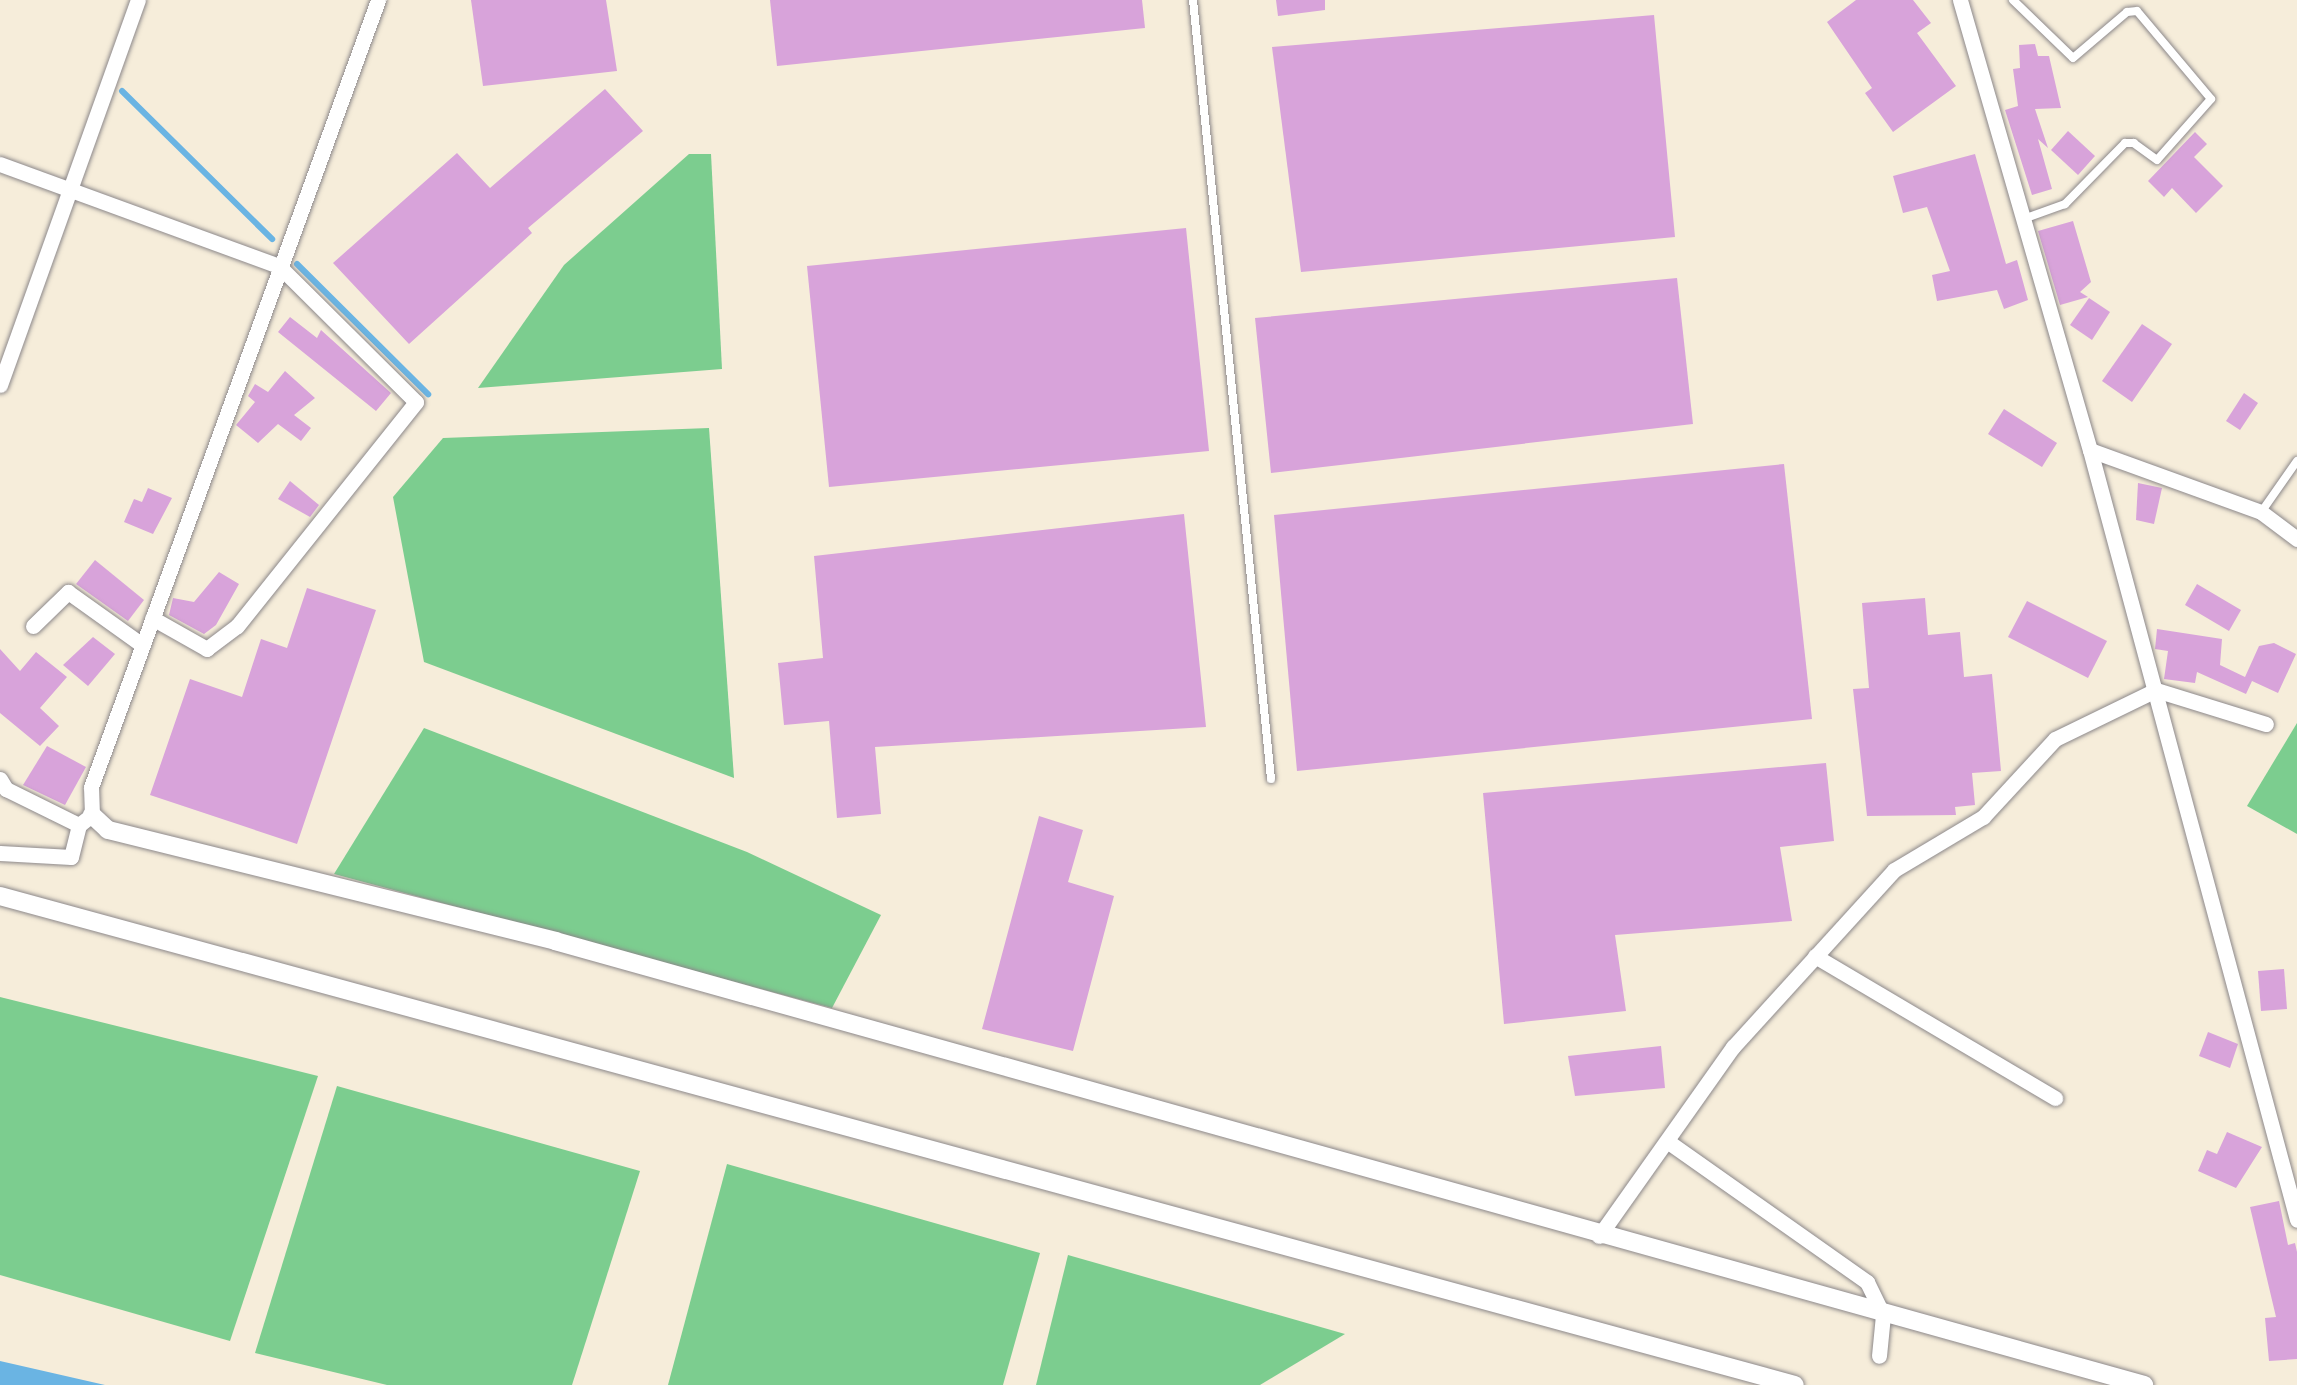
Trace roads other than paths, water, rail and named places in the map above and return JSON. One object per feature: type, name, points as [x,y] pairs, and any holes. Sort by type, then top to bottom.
[{"type":"street","points":[[0,385],[138,0]]},
{"type":"street","points":[[0,853],[71,857],[86,820],[91,787],[378,0]]},
{"type":"street","points":[[1960,0],[2090,450],[2297,1220]]},
{"type":"street","points":[[0,164],[279,266],[416,402],[238,626],[207,649],[152,618]]},
{"type":"street","points":[[2090,450],[2261,512],[2297,539]]},
{"type":"street","points":[[33,626],[68,592],[142,645]]},
{"type":"street","points":[[1599,1236],[1734,1047],[1815,956],[1894,870],[1983,817],[2055,739],[2156,690],[2266,724]]},
{"type":"street","points":[[0,779],[6,789],[108,830],[555,942],[2144,1385]]},
{"type":"street","points":[[0,896],[1795,1385]]},
{"type":"street","points":[[1815,956],[2054,1098]]},
{"type":"street","points":[[1667,1141],[1867,1282],[1882,1315],[1879,1356]]},
{"type":"lane","points":[[1194,0],[1270,779]]},
{"type":"lane","points":[[2013,0],[2073,58],[2127,12],[2137,11],[2211,98],[2156,160],[2134,143],[2124,144],[2065,204],[2023,219]]},
{"type":"lane","points":[[2261,512],[2297,462]]},
{"type":"water","points":[[0,1361],[105,1385],[0,1385]]},
{"type":"waterway","points":[[122,91],[272,239]]},
{"type":"waterway","points":[[297,264],[428,394]]}]
